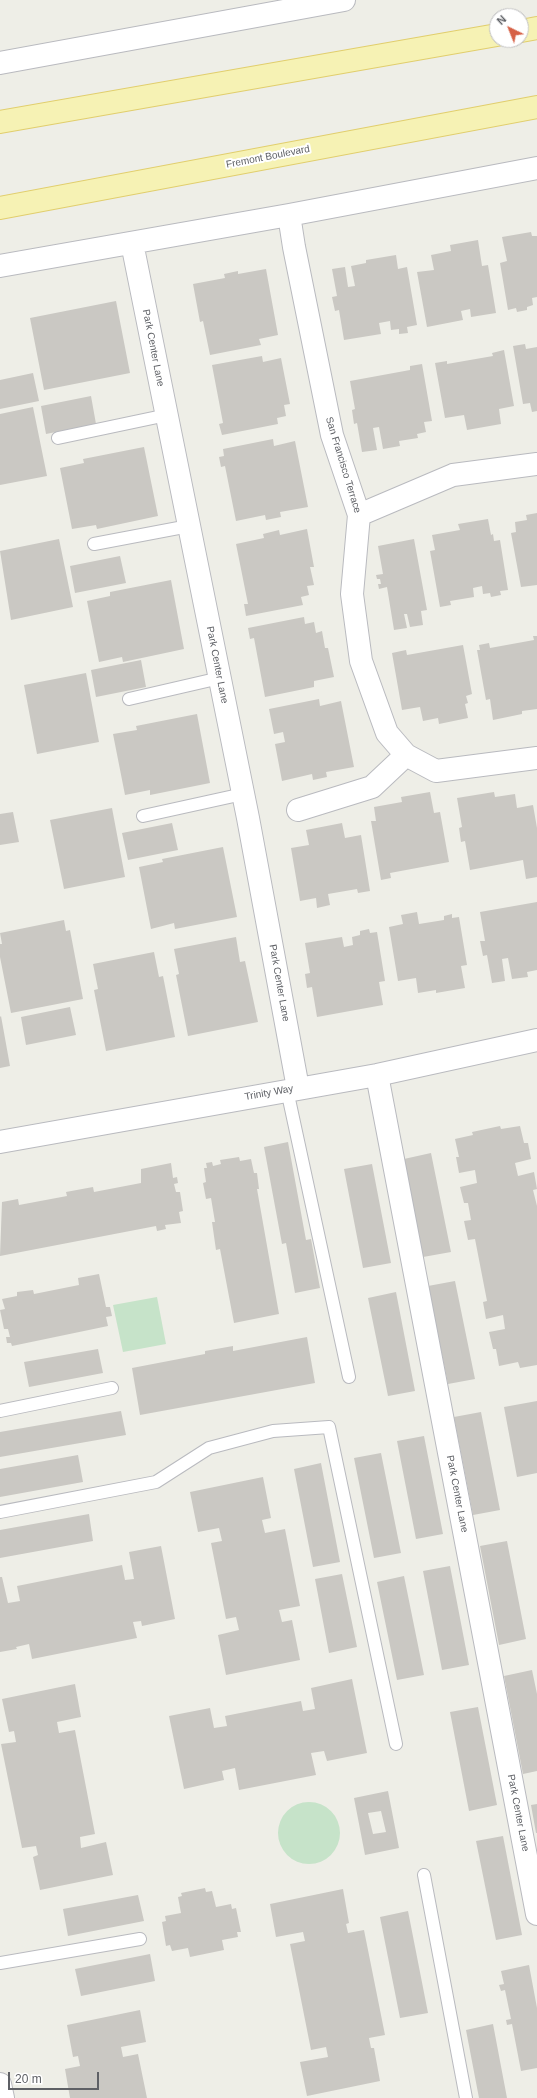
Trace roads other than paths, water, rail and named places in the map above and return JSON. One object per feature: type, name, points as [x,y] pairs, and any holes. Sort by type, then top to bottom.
[{"type":"main road","points":[[0,122],[489,36]]},
{"type":"main road","name":"Fremont Boulevard","points":[[0,208],[537,107]]},
{"type":"street","points":[[0,64],[344,0]]},
{"type":"street","points":[[0,266],[289,215],[537,168]]},
{"type":"street","name":"San Francisco Terrace","points":[[289,215],[294,247],[332,435],[359,515],[352,594],[361,661],[387,733],[406,755]]},
{"type":"street","name":"Park Center Lane","points":[[132,243],[243,794],[292,1089]]},
{"type":"street","points":[[359,515],[453,475],[537,464]]},
{"type":"street","points":[[298,810],[372,787],[406,755],[436,771],[537,758]]},
{"type":"street","name":"Trinity Way","points":[[0,1142],[377,1075],[537,1040]]},
{"type":"street","name":"Park Center Lane","points":[[377,1075],[537,1914]]},
{"type":"street","points":[[0,2084],[3,2098]]},
{"type":"lane","points":[[58,438],[167,415]]},
{"type":"lane","points":[[94,544],[189,526]]},
{"type":"lane","points":[[129,699],[220,678]]},
{"type":"lane","points":[[143,816],[243,794]]},
{"type":"lane","points":[[292,1089],[349,1377]]},
{"type":"lane","points":[[0,1411],[112,1388]]},
{"type":"lane","points":[[0,1512],[156,1482],[209,1448],[273,1432],[329,1427],[396,1744]]},
{"type":"lane","points":[[424,1876],[466,2098]]},
{"type":"lane","points":[[0,1963],[140,1939]]}]
